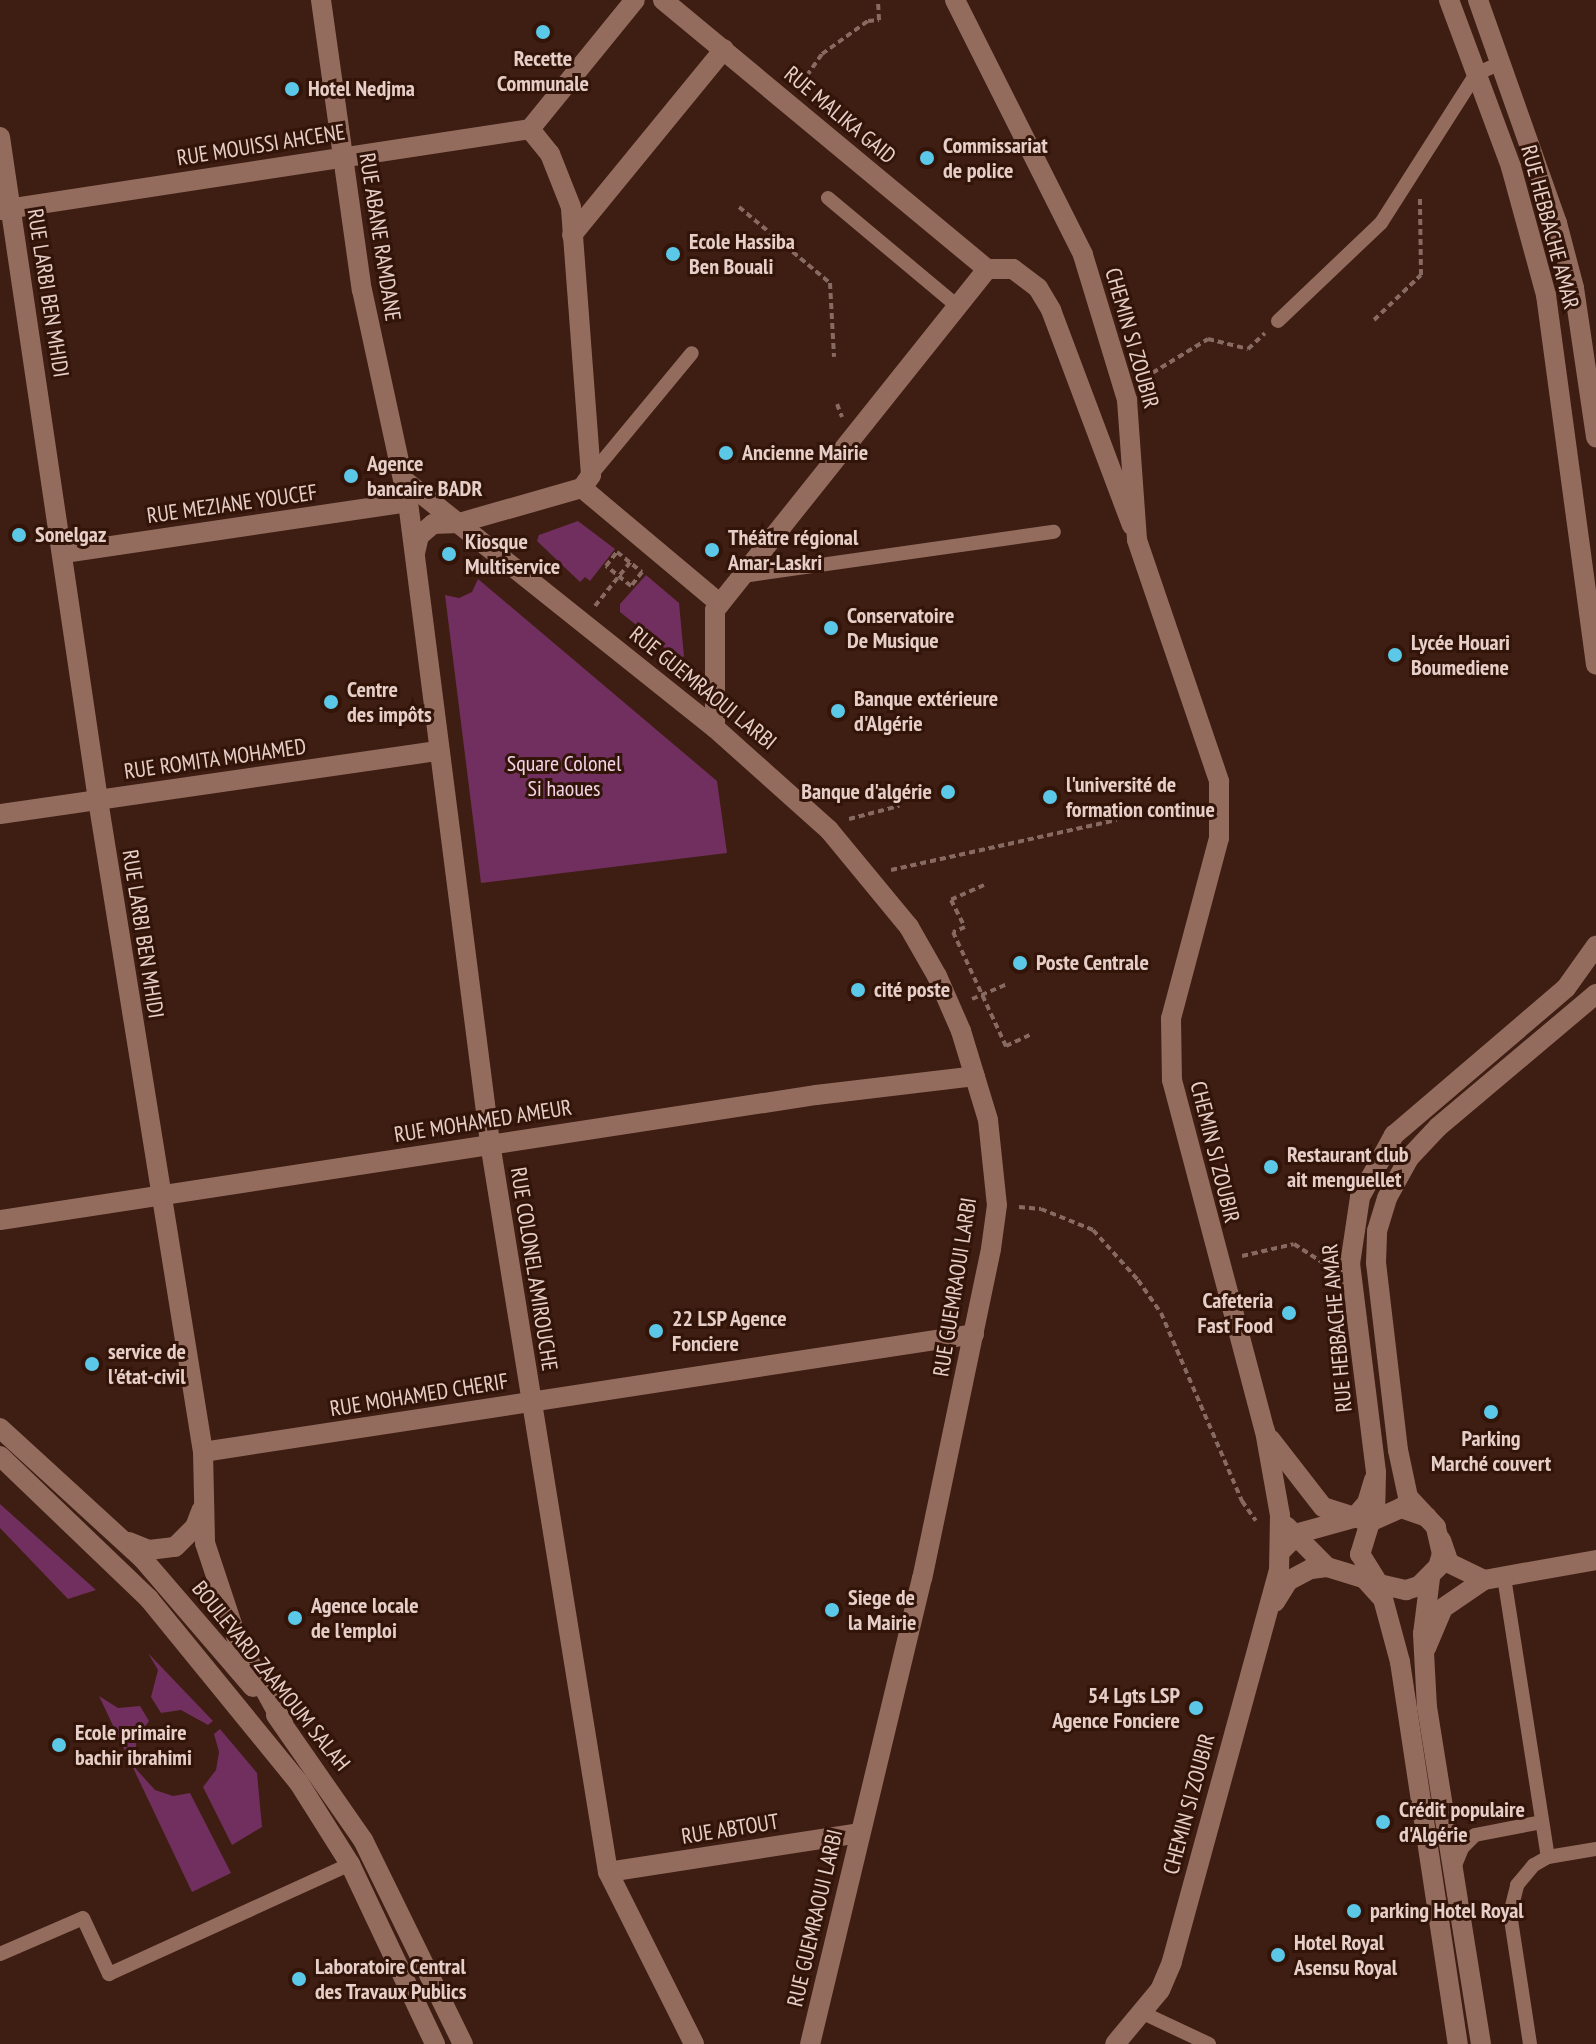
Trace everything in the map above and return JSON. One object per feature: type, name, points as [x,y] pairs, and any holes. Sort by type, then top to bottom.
[{"type":"street","name":"RUE ABANE RAMDANE","points":[[321,0],[362,290],[404,480]]},
{"type":"street","points":[[635,0],[530,129],[565,182],[572,235],[587,482],[720,604]]},
{"type":"street","name":"RUE MALIKA GAID","points":[[663,0],[788,103],[983,272],[1013,269],[1038,288],[1051,310],[1137,540]]},
{"type":"street","name":"CHEMIN SI ZOUBIR","points":[[955,0],[1083,255],[1127,400],[1137,540],[1219,781],[1219,838],[1171,1019],[1172,1080],[1265,1431],[1287,1544],[1172,1962],[1143,2013],[1115,2044]]},
{"type":"street","name":"RUE HEBBACHE AMAR","points":[[1449,0],[1531,230],[1557,351],[1596,665]]},
{"type":"street","name":"RUE HEBBACHE AMAR","points":[[1478,0],[1564,249],[1596,437]]},
{"type":"street","points":[[572,235],[724,49]]},
{"type":"street","name":"RUE MOUISSI AHCENE","points":[[5,209],[530,129]]},
{"type":"street","name":"RUE LARBI BEN MHIDI","points":[[0,137],[5,209],[64,553],[98,800],[159,1197],[203,1452],[205,1543],[222,1600],[283,1723]]},
{"type":"street","points":[[715,728],[713,615],[983,272]]},
{"type":"street","name":"RUE COLONEL AMIROUCHE","points":[[404,480],[490,1143],[608,1872],[694,2044]]},
{"type":"street","name":"RUE GUEMRAOUI LARBI","points":[[404,480],[715,728],[829,830],[869,875],[937,976],[975,1076],[988,1120],[997,1205],[974,1334],[922,1578],[810,2044]]},
{"type":"street","points":[[414,557],[425,529],[459,523],[587,482]]},
{"type":"street","name":"RUE MEZIANE YOUCEF","points":[[64,553],[408,502]]},
{"type":"street","name":"RUE ROMITA MOHAMED","points":[[0,814],[437,751]]},
{"type":"street","name":"RUE HEBBACHE AMAR","points":[[1367,1519],[1376,1472],[1350,1264],[1360,1197],[1394,1135],[1566,988],[1596,946]]},
{"type":"street","name":"RUE HEBBACHE AMAR","points":[[1427,1517],[1406,1488],[1389,1386],[1376,1263],[1377,1231],[1387,1198],[1409,1158],[1438,1127],[1596,994]]},
{"type":"street","name":"RUE MOHAMED AMEUR","points":[[0,1220],[490,1143],[975,1076]]},
{"type":"street","name":"RUE MOHAMED CHERIF","points":[[203,1452],[974,1334]]},
{"type":"street","name":"BOULEVARD ZAAMOUM SALAH","points":[[0,1428],[120,1536],[283,1723],[363,1840],[463,2044]]},
{"type":"street","points":[[1265,1431],[1305,1489],[1323,1507],[1367,1519]]},
{"type":"street","name":"BOULEVARD ZAAMOUM SALAH","points":[[0,1456],[105,1552],[156,1607],[290,1771],[350,1864],[435,2044]]},
{"type":"street","points":[[120,1536],[149,1550],[175,1547],[195,1527],[205,1502]]},
{"type":"street","points":[[1287,1544],[1401,1508],[1427,1517],[1441,1540],[1449,1563],[1494,1578]]},
{"type":"street","points":[[1367,1519],[1360,1554],[1364,1578],[1387,1606]]},
{"type":"street","points":[[1287,1544],[1327,1567],[1406,1590],[1430,1578],[1438,1567],[1441,1540]]},
{"type":"street","points":[[1423,1661],[1443,1608],[1494,1578],[1596,1560]]},
{"type":"street","points":[[1268,1612],[1288,1581],[1311,1569],[1327,1567]]},
{"type":"street","points":[[1366,1577],[1387,1606],[1458,2044]]},
{"type":"street","points":[[1430,1578],[1423,1661],[1481,2044]]},
{"type":"street","name":"RUE ABTOUT","points":[[608,1872],[859,1833]]},
{"type":"lane","points":[[1278,321],[1381,223],[1419,168],[1476,74],[1501,63]]},
{"type":"lane","points":[[828,198],[956,305]]},
{"type":"lane","points":[[587,482],[692,353]]},
{"type":"lane","points":[[743,576],[1054,532]]},
{"type":"lane","points":[[1494,1578],[1548,1857]]},
{"type":"lane","points":[[1454,1869],[1462,1848],[1475,1835],[1542,1822]]},
{"type":"lane","points":[[1530,2044],[1510,1914],[1517,1885],[1534,1865],[1548,1857],[1596,1849]]},
{"type":"lane","points":[[0,1954],[83,1918],[109,1974],[350,1864]]},
{"type":"lane","points":[[1143,2013],[1209,2044]]},
{"type":"path","points":[[788,103],[822,54],[868,21],[879,20],[878,0]]},
{"type":"path","points":[[1374,320],[1421,275],[1419,168]]},
{"type":"path","points":[[739,207],[830,283],[834,357]]},
{"type":"path","points":[[1144,377],[1208,339],[1248,349],[1278,321]]},
{"type":"path","points":[[617,552],[630,563],[642,572],[631,586],[606,566],[617,552]]},
{"type":"path","points":[[583,621],[630,563]]},
{"type":"path","points":[[829,830],[856,816],[899,806]]},
{"type":"path","points":[[869,875],[1117,820]]},
{"type":"path","points":[[984,885],[951,900],[965,927],[953,932],[957,946],[1006,1046],[1032,1034]]},
{"type":"path","points":[[990,992],[1008,984]]},
{"type":"path","points":[[996,1043],[1003,1040]]},
{"type":"path","points":[[1041,1209],[1093,1230],[1154,1302],[1242,1501],[1259,1524]]},
{"type":"path","points":[[1239,1257],[1294,1244],[1324,1266],[1350,1264]]},
{"type":"green space","points":[[578,521],[615,549],[590,581],[585,577],[580,582],[537,541],[539,535]]},
{"type":"green space","points":[[646,575],[679,603],[684,656],[680,660],[620,612],[620,604]]},
{"type":"green space","name":"Square Colonel Si haoues","points":[[478,579],[717,781],[727,853],[481,883],[445,595],[459,598],[472,592]]},
{"type":"green space","points":[[0,1504],[96,1590],[68,1599],[0,1528]]},
{"type":"green space","points":[[148,1653],[213,1721],[208,1725],[181,1710],[161,1713],[151,1697],[158,1670]]},
{"type":"green space","points":[[99,1696],[118,1708],[140,1706],[149,1721],[136,1740],[136,1769],[155,1790],[173,1796],[190,1793],[231,1873],[192,1892]]},
{"type":"green space","points":[[220,1729],[257,1773],[262,1827],[232,1845],[203,1787],[216,1770],[219,1752],[214,1734]]},
{"type":"place","name":"Recette Communale","points":[[543,32]]},
{"type":"place","name":"Hotel Nedjma","points":[[292,89]]},
{"type":"place","name":"Commissariat de police","points":[[927,158]]},
{"type":"place","name":"Ecole Hassiba Ben Bouali","points":[[673,254]]},
{"type":"place","name":"Ancienne Mairie","points":[[726,453]]},
{"type":"place","name":"Agence bancaire BADR","points":[[351,476]]},
{"type":"place","name":"Sonelgaz","points":[[19,535]]},
{"type":"place","name":"Théâtre régional Amar-Laskri","points":[[712,550]]},
{"type":"place","name":"Kiosque Multiservice","points":[[449,554]]},
{"type":"place","name":"Conservatoire De Musique","points":[[831,628]]},
{"type":"place","name":"Lycée Houari Boumediene","points":[[1395,655]]},
{"type":"place","name":"Centre des impôts","points":[[331,702]]},
{"type":"place","name":"Banque extérieure d'Algérie","points":[[838,711]]},
{"type":"place","name":"Banque d'algérie","points":[[948,792]]},
{"type":"place","name":"l'université de formation continue","points":[[1050,797]]},
{"type":"place","name":"Poste Centrale","points":[[1020,963]]},
{"type":"place","name":"cité poste","points":[[858,990]]},
{"type":"place","name":"Restaurant club ait menguellet","points":[[1271,1167]]},
{"type":"place","name":"Cafeteria Fast Food","points":[[1289,1313]]},
{"type":"place","name":"22 LSP Agence Fonciere","points":[[656,1331]]},
{"type":"place","name":"service de l'état-civil","points":[[92,1364]]},
{"type":"place","name":"Parking Marché couvert","points":[[1491,1412]]},
{"type":"place","name":"Siege de la Mairie","points":[[832,1610]]},
{"type":"place","name":"Agence locale de l'emploi","points":[[295,1618]]},
{"type":"place","name":"54 Lgts LSP Agence Fonciere","points":[[1196,1708]]},
{"type":"place","name":"Ecole primaire bachir ibrahimi","points":[[59,1745]]},
{"type":"place","name":"Crédit populaire d'Algérie","points":[[1383,1822]]},
{"type":"place","name":"parking Hotel Royal","points":[[1354,1911]]},
{"type":"place","name":"Hotel Royal Asensu Royal","points":[[1278,1955]]},
{"type":"place","name":"Laboratoire Central des Travaux Publics","points":[[299,1979]]}]
